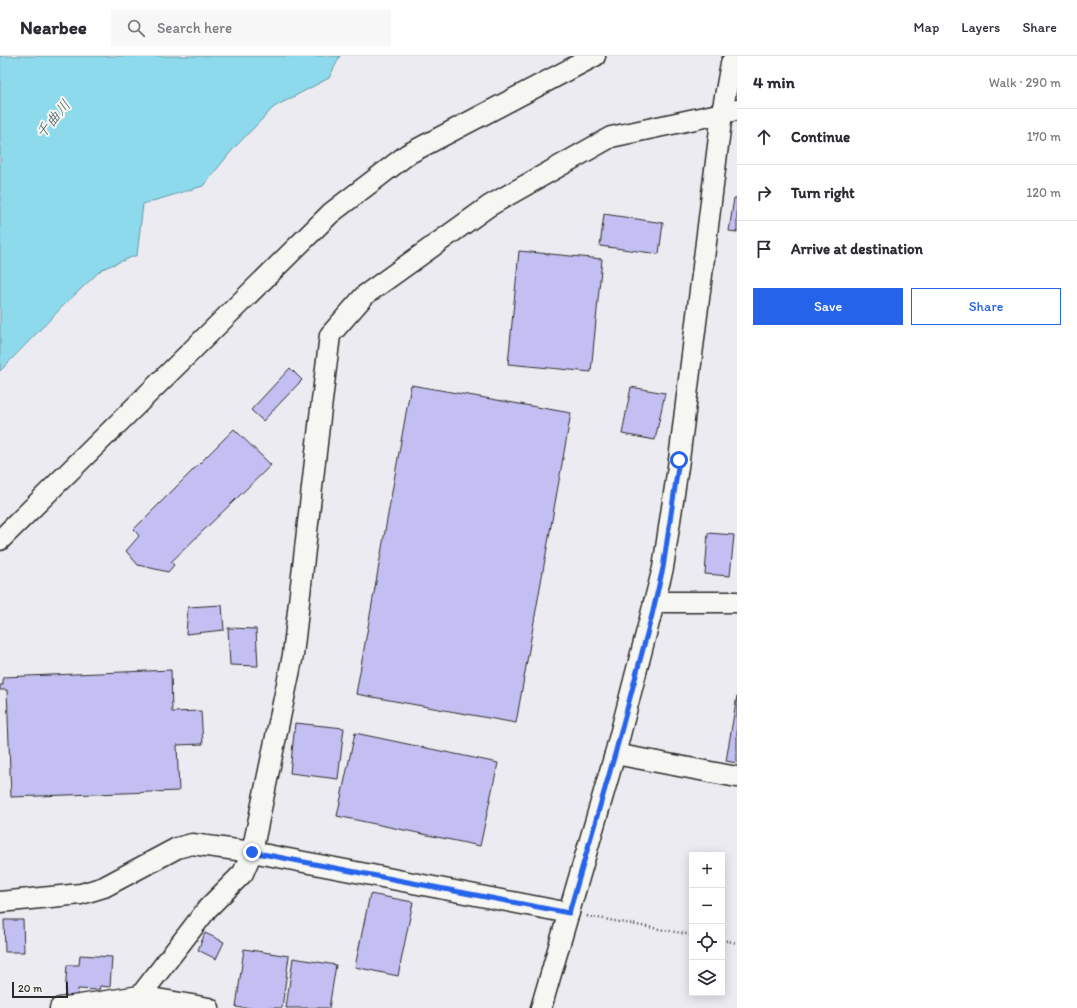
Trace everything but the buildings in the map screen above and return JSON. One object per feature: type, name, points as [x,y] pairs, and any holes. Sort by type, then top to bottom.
[{"type":"street","points":[[0,540],[331,213],[408,154],[595,56]]},
{"type":"street","points":[[541,1008],[615,754],[663,568],[730,112],[731,63],[737,58]]},
{"type":"street","points":[[135,1002],[208,908],[243,873],[252,852],[293,655],[330,334],[366,295],[489,206],[604,140],[611,137],[730,112]]},
{"type":"street","points":[[654,602],[737,602]]},
{"type":"street","points":[[615,754],[737,777]]},
{"type":"street","points":[[0,902],[81,894],[104,887],[177,848],[192,844],[252,852],[569,913]]},
{"type":"street","points":[[60,1008],[135,1002],[210,1008]]},
{"type":"path","points":[[569,913],[689,934]]},
{"type":"path","points":[[725,941],[737,943]]},
{"type":"water","name":"千曲川","points":[[0,56],[340,56],[329,78],[274,107],[234,148],[203,186],[143,204],[137,255],[102,269],[65,304],[0,371]]},
{"type":"route","points":[[252,852],[569,913],[615,754],[652,615],[663,568],[679,460]]}]
